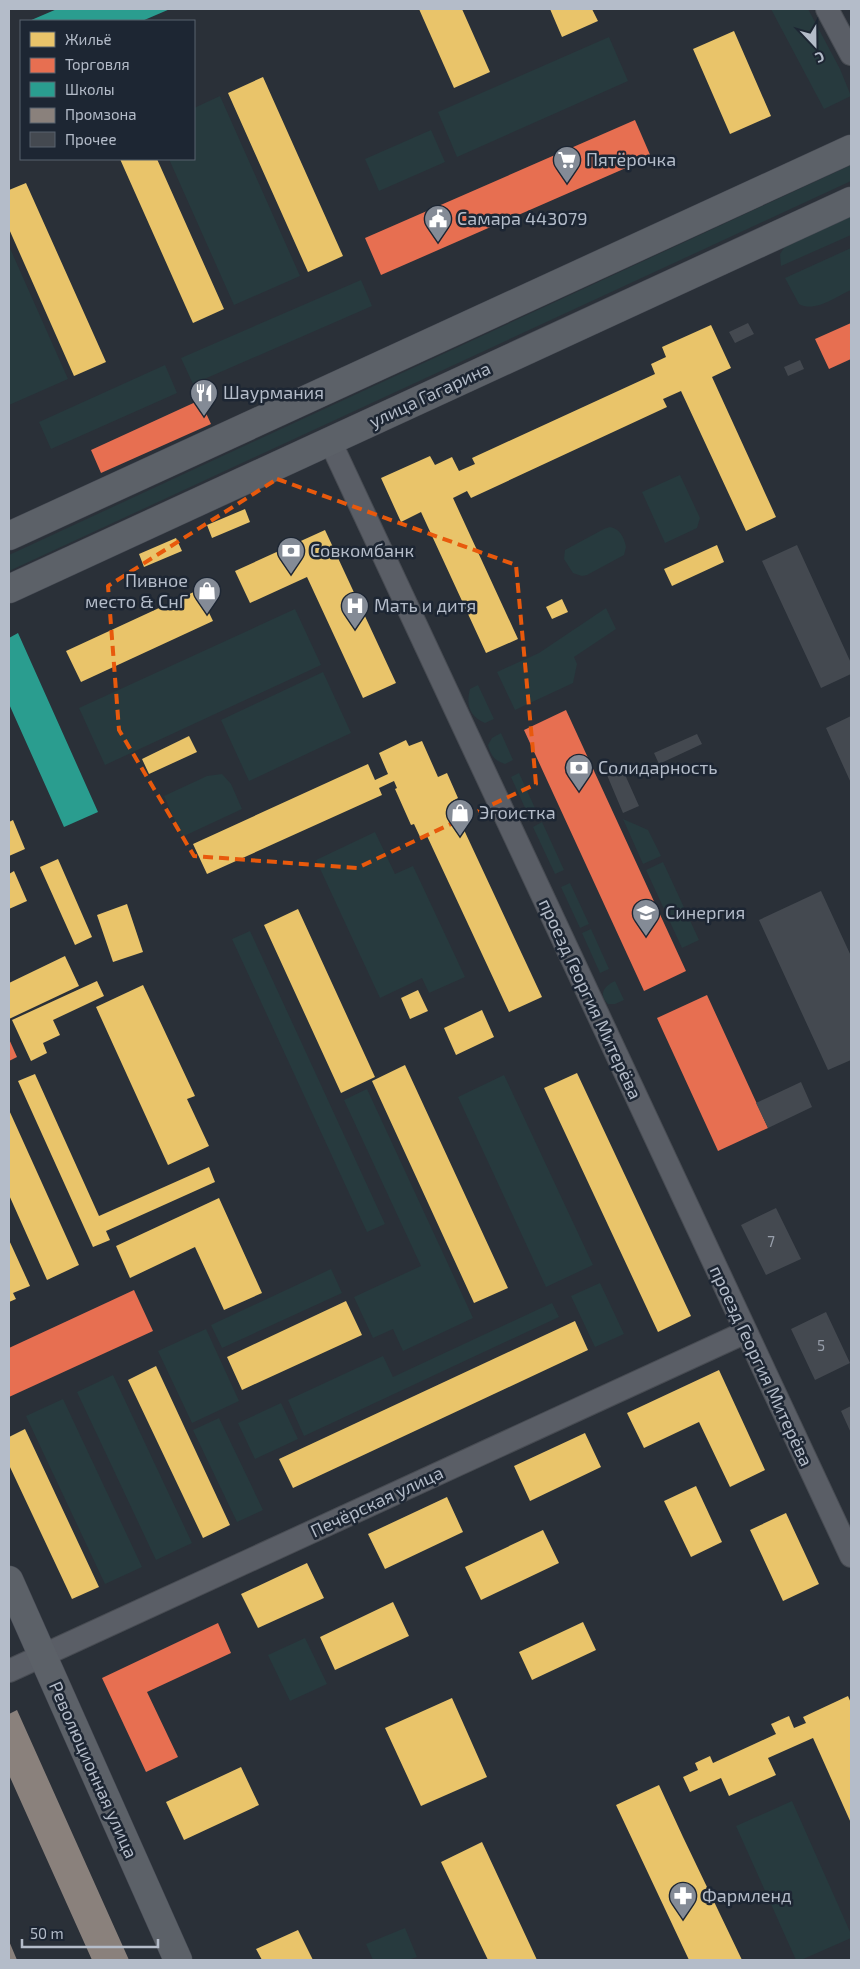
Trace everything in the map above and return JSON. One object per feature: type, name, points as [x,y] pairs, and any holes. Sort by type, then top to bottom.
[{"type":"main road","points":[[9,536],[851,149]]},
{"type":"main road","name":"улица Гагарина","points":[[9,589],[851,201]]},
{"type":"main road","name":"Революционная улица","points":[[9,1580],[178,1960]]},
{"type":"street","points":[[827,9],[851,54]]},
{"type":"street","name":"проезд Георгия Митерёва","points":[[330,441],[851,1556]]},
{"type":"street","name":"Печёрская улица","points":[[9,1671],[746,1332]]},
{"type":"highlighted area","points":[[277,479],[516,565],[536,784],[357,868],[194,856],[119,730],[108,586]]},
{"type":"green space","points":[[771,9],[808,9],[840,69],[851,96],[824,109]]},
{"type":"green space","points":[[609,37],[628,81],[457,157],[438,112]]},
{"type":"green space","points":[[220,96],[300,276],[234,305],[169,160],[195,160],[195,108]]},
{"type":"green space","points":[[431,130],[445,162],[379,191],[365,159]]},
{"type":"green space","points":[[851,165],[851,181],[9,571],[9,555]]},
{"type":"green space","points":[[851,216],[851,235],[781,266],[780,254],[786,245]]},
{"type":"green space","points":[[9,246],[68,379],[9,405]]},
{"type":"green space","points":[[851,248],[851,290],[819,305],[805,306],[799,304],[785,278]]},
{"type":"green space","points":[[361,280],[372,306],[193,384],[181,358]]},
{"type":"green space","points":[[165,365],[177,393],[51,449],[39,422]]},
{"type":"green space","points":[[680,475],[700,518],[697,528],[665,543],[642,492]]},
{"type":"green space","points":[[610,527],[619,532],[623,537],[626,547],[624,555],[587,575],[582,576],[573,573],[564,559],[565,550]]},
{"type":"green space","points":[[606,608],[616,629],[574,657],[577,664],[573,683],[515,710],[497,672],[539,653]]},
{"type":"green space","points":[[295,609],[321,665],[105,765],[79,708]]},
{"type":"green space","points":[[323,672],[351,733],[249,781],[221,720]]},
{"type":"green space","points":[[478,685],[494,719],[485,723],[472,714],[468,700],[470,689]]},
{"type":"green space","points":[[501,733],[513,760],[505,764],[494,757],[488,745],[492,738]]},
{"type":"green space","points":[[519,773],[539,817],[531,821],[511,777]]},
{"type":"green space","points":[[222,774],[231,784],[242,809],[182,837],[164,796],[207,776]]},
{"type":"green space","points":[[623,819],[648,830],[661,856],[643,864]]},
{"type":"green space","points":[[542,822],[564,870],[555,874],[533,827]]},
{"type":"green space","points":[[375,832],[395,874],[413,866],[465,977],[429,993],[422,978],[380,998],[316,860]]},
{"type":"green space","points":[[663,862],[699,940],[682,948],[646,870]]},
{"type":"green space","points":[[570,883],[589,924],[580,928],[561,887]]},
{"type":"green space","points":[[591,929],[609,969],[600,973],[582,933]]},
{"type":"green space","points":[[250,931],[385,1224],[367,1232],[232,939]]},
{"type":"green space","points":[[615,981],[624,1000],[615,1004],[608,1004],[603,994],[605,988]]},
{"type":"green space","points":[[504,1075],[593,1265],[546,1287],[458,1097]]},
{"type":"green space","points":[[367,1089],[473,1318],[403,1351],[393,1329],[373,1338],[354,1297],[421,1266],[344,1100]]},
{"type":"green space","points":[[331,1269],[342,1293],[222,1348],[211,1325]]},
{"type":"green space","points":[[600,1283],[624,1334],[595,1347],[571,1296]]},
{"type":"green space","points":[[552,1303],[559,1317],[304,1436],[288,1400],[383,1356],[393,1377]]},
{"type":"green space","points":[[206,1329],[239,1401],[192,1423],[158,1351]]},
{"type":"green space","points":[[113,1375],[192,1543],[156,1560],[77,1392]]},
{"type":"green space","points":[[63,1399],[142,1567],[105,1584],[26,1416]]},
{"type":"green space","points":[[281,1403],[298,1439],[255,1459],[238,1423]]},
{"type":"green space","points":[[219,1418],[263,1510],[237,1522],[193,1430]]},
{"type":"green space","points":[[305,1638],[327,1684],[290,1701],[268,1655]]},
{"type":"green space","points":[[792,1801],[851,1934],[851,1938],[801,1960],[796,1960],[736,1826]]},
{"type":"green space","points":[[405,1928],[417,1957],[408,1960],[373,1960],[366,1944]]},
{"type":"building: Жильё","points":[[419,9],[462,9],[490,72],[454,88]]},
{"type":"building: Жильё","points":[[550,9],[592,9],[598,21],[562,37]]},
{"type":"building: Жильё","points":[[734,31],[771,116],[730,134],[693,49]]},
{"type":"building: Жильё","points":[[263,77],[343,256],[308,272],[228,93]]},
{"type":"building: Жильё","points":[[120,160],[157,160],[224,309],[193,323]]},
{"type":"building: Жильё","points":[[26,183],[106,362],[74,376],[9,229],[9,190]]},
{"type":"building: Жильё","points":[[711,325],[731,368],[712,377],[776,517],[746,531],[681,391],[663,399],[667,407],[471,498],[467,491],[453,498],[518,639],[486,653],[421,512],[401,522],[381,478],[430,456],[435,465],[452,457],[459,471],[475,464],[472,458],[655,374],[651,364],[666,357],[662,347]]},
{"type":"building: Жильё","points":[[245,509],[250,522],[212,538],[207,525]]},
{"type":"building: Жильё","points":[[325,530],[396,683],[363,698],[307,577],[250,603],[235,571]]},
{"type":"building: Жильё","points":[[176,538],[182,551],[144,567],[139,554]]},
{"type":"building: Жильё","points":[[717,545],[724,562],[672,586],[664,569]]},
{"type":"building: Жильё","points":[[198,590],[213,621],[81,682],[66,651]]},
{"type":"building: Жильё","points":[[562,599],[568,612],[552,619],[546,607]]},
{"type":"building: Жильё","points":[[189,736],[197,752],[149,774],[142,759]]},
{"type":"building: Жильё","points":[[406,740],[409,746],[422,741],[438,777],[447,773],[458,798],[451,802],[542,997],[509,1012],[427,836],[421,839],[414,824],[411,825],[395,789],[397,788],[394,781],[379,788],[382,795],[207,874],[193,844],[368,764],[375,780],[388,774],[379,753]]},
{"type":"building: Жильё","points":[[13,820],[25,849],[9,856],[9,822]]},
{"type":"building: Жильё","points":[[58,859],[92,937],[75,945],[40,867]]},
{"type":"building: Жильё","points":[[14,871],[27,901],[9,909],[9,874]]},
{"type":"building: Жильё","points":[[127,904],[143,952],[113,962],[97,915]]},
{"type":"building: Жильё","points":[[298,909],[375,1077],[341,1093],[264,925]]},
{"type":"building: Жильё","points":[[65,956],[79,986],[9,1019],[9,983]]},
{"type":"building: Жильё","points":[[97,981],[104,996],[53,1020],[60,1035],[43,1043],[47,1053],[31,1061],[12,1020]]},
{"type":"building: Жильё","points":[[143,985],[195,1096],[187,1099],[209,1146],[168,1165],[96,1007]]},
{"type":"building: Жильё","points":[[418,990],[428,1011],[410,1019],[401,998]]},
{"type":"building: Жильё","points":[[482,1010],[494,1037],[456,1055],[444,1028]]},
{"type":"building: Жильё","points":[[405,1065],[508,1288],[474,1303],[372,1081]]},
{"type":"building: Жильё","points":[[577,1073],[691,1316],[658,1332],[544,1088]]},
{"type":"building: Жильё","points":[[35,1074],[99,1216],[209,1167],[215,1182],[106,1231],[110,1240],[93,1247],[18,1081]]},
{"type":"building: Жильё","points":[[9,1110],[79,1265],[47,1280],[9,1195]]},
{"type":"building: Жильё","points":[[219,1198],[262,1293],[224,1310],[195,1247],[130,1278],[116,1246]]},
{"type":"building: Жильё","points":[[9,1240],[30,1286],[13,1293],[16,1299],[9,1302]]},
{"type":"building: Жильё","points":[[346,1301],[362,1335],[242,1390],[227,1357]]},
{"type":"building: Жильё","points":[[575,1321],[588,1350],[293,1488],[279,1459]]},
{"type":"building: Жильё","points":[[156,1366],[230,1525],[203,1538],[128,1380]]},
{"type":"building: Жильё","points":[[719,1370],[765,1470],[730,1487],[699,1422],[644,1448],[627,1413]]},
{"type":"building: Жильё","points":[[25,1429],[99,1587],[72,1599],[9,1465],[9,1437]]},
{"type":"building: Жильё","points":[[585,1433],[601,1467],[530,1501],[514,1466]]},
{"type":"building: Жильё","points":[[696,1486],[722,1542],[691,1557],[664,1501]]},
{"type":"building: Жильё","points":[[447,1497],[463,1532],[385,1569],[368,1534]]},
{"type":"building: Жильё","points":[[786,1513],[819,1584],[783,1601],[750,1530]]},
{"type":"building: Жильё","points":[[543,1530],[559,1563],[481,1600],[465,1567]]},
{"type":"building: Жильё","points":[[307,1563],[324,1598],[258,1628],[241,1594]]},
{"type":"building: Жильё","points":[[393,1602],[409,1636],[335,1670],[320,1637]]},
{"type":"building: Жильё","points":[[583,1622],[596,1650],[532,1680],[519,1652]]},
{"type":"building: Жильё","points":[[848,1696],[851,1703],[851,1823],[813,1738],[768,1758],[776,1775],[729,1796],[721,1778],[690,1792],[683,1777],[698,1770],[695,1763],[710,1756],[713,1763],[776,1734],[771,1724],[789,1716],[794,1728],[806,1723],[803,1717]]},
{"type":"building: Жильё","points":[[452,1698],[487,1777],[421,1806],[385,1728]]},
{"type":"building: Жильё","points":[[241,1767],[259,1805],[184,1840],[166,1802]]},
{"type":"building: Жильё","points":[[659,1785],[742,1960],[689,1960],[616,1805]]},
{"type":"building: Жильё","points":[[482,1842],[537,1960],[488,1960],[441,1862]]},
{"type":"building: Жильё","points":[[298,1930],[313,1960],[262,1960],[256,1949]]},
{"type":"building: Торговля","points":[[635,120],[651,157],[381,275],[365,238]]},
{"type":"building: Торговля","points":[[851,323],[851,359],[829,369],[815,339]]},
{"type":"building: Торговля","points":[[200,400],[211,424],[101,473],[91,450]]},
{"type":"building: Торговля","points":[[566,710],[686,971],[644,991],[524,730]]},
{"type":"building: Торговля","points":[[707,995],[768,1128],[718,1151],[657,1018]]},
{"type":"building: Торговля","points":[[9,1039],[17,1057],[9,1061]]},
{"type":"building: Торговля","points":[[134,1290],[153,1331],[9,1397],[9,1348]]},
{"type":"building: Торговля","points":[[218,1623],[231,1653],[147,1692],[178,1757],[146,1772],[102,1678]]},
{"type":"building: Школы","points":[[57,9],[170,9],[144,20],[31,20]]},
{"type":"building: Школы","points":[[18,633],[98,812],[64,827],[9,704],[9,638]]},
{"type":"building: Промзона","points":[[17,1710],[129,1960],[92,1960],[9,1775],[9,1714]]},
{"type":"building: Промзона","points":[[9,1941],[17,1960],[9,1960]]},
{"type":"building: Прочее","points":[[748,323],[754,334],[735,343],[729,332]]},
{"type":"building: Прочее","points":[[800,360],[804,369],[788,376],[784,367]]},
{"type":"building: Прочее","points":[[797,545],[851,663],[851,674],[821,688],[762,561]]},
{"type":"building: Прочее","points":[[851,716],[851,783],[826,728]]},
{"type":"building: Прочее","points":[[697,734],[702,744],[659,764],[654,753]]},
{"type":"building: Прочее","points":[[622,768],[639,806],[623,813],[607,775]]},
{"type":"building: Прочее","points":[[821,891],[851,956],[851,1060],[828,1070],[759,920]]},
{"type":"building: Прочее","points":[[801,1082],[812,1107],[768,1128],[756,1103]]},
{"type":"building: Прочее","points":[[776,1208],[801,1259],[766,1275],[741,1225]]},
{"type":"building: Прочее","points":[[826,1312],[850,1363],[815,1380],[791,1329]]},
{"type":"building: Прочее","points":[[851,1406],[851,1433],[841,1411]]},
{"type":"place","name":"Пятёрочка","points":[[567,184]]},
{"type":"place","name":"Самара 443079","points":[[438,243]]},
{"type":"place","name":"Шаурмания","points":[[204,417]]},
{"type":"place","name":"Совкомбанк","points":[[291,575]]},
{"type":"place","name":"Пивное место & СнГ","points":[[207,615]]},
{"type":"place","name":"Мать и дитя","points":[[355,630]]},
{"type":"place","name":"Солидарность","points":[[579,792]]},
{"type":"place","name":"Эгоистка","points":[[460,837]]},
{"type":"place","name":"Синергия","points":[[646,937]]},
{"type":"place","name":"Фармленд","points":[[683,1920]]}]
